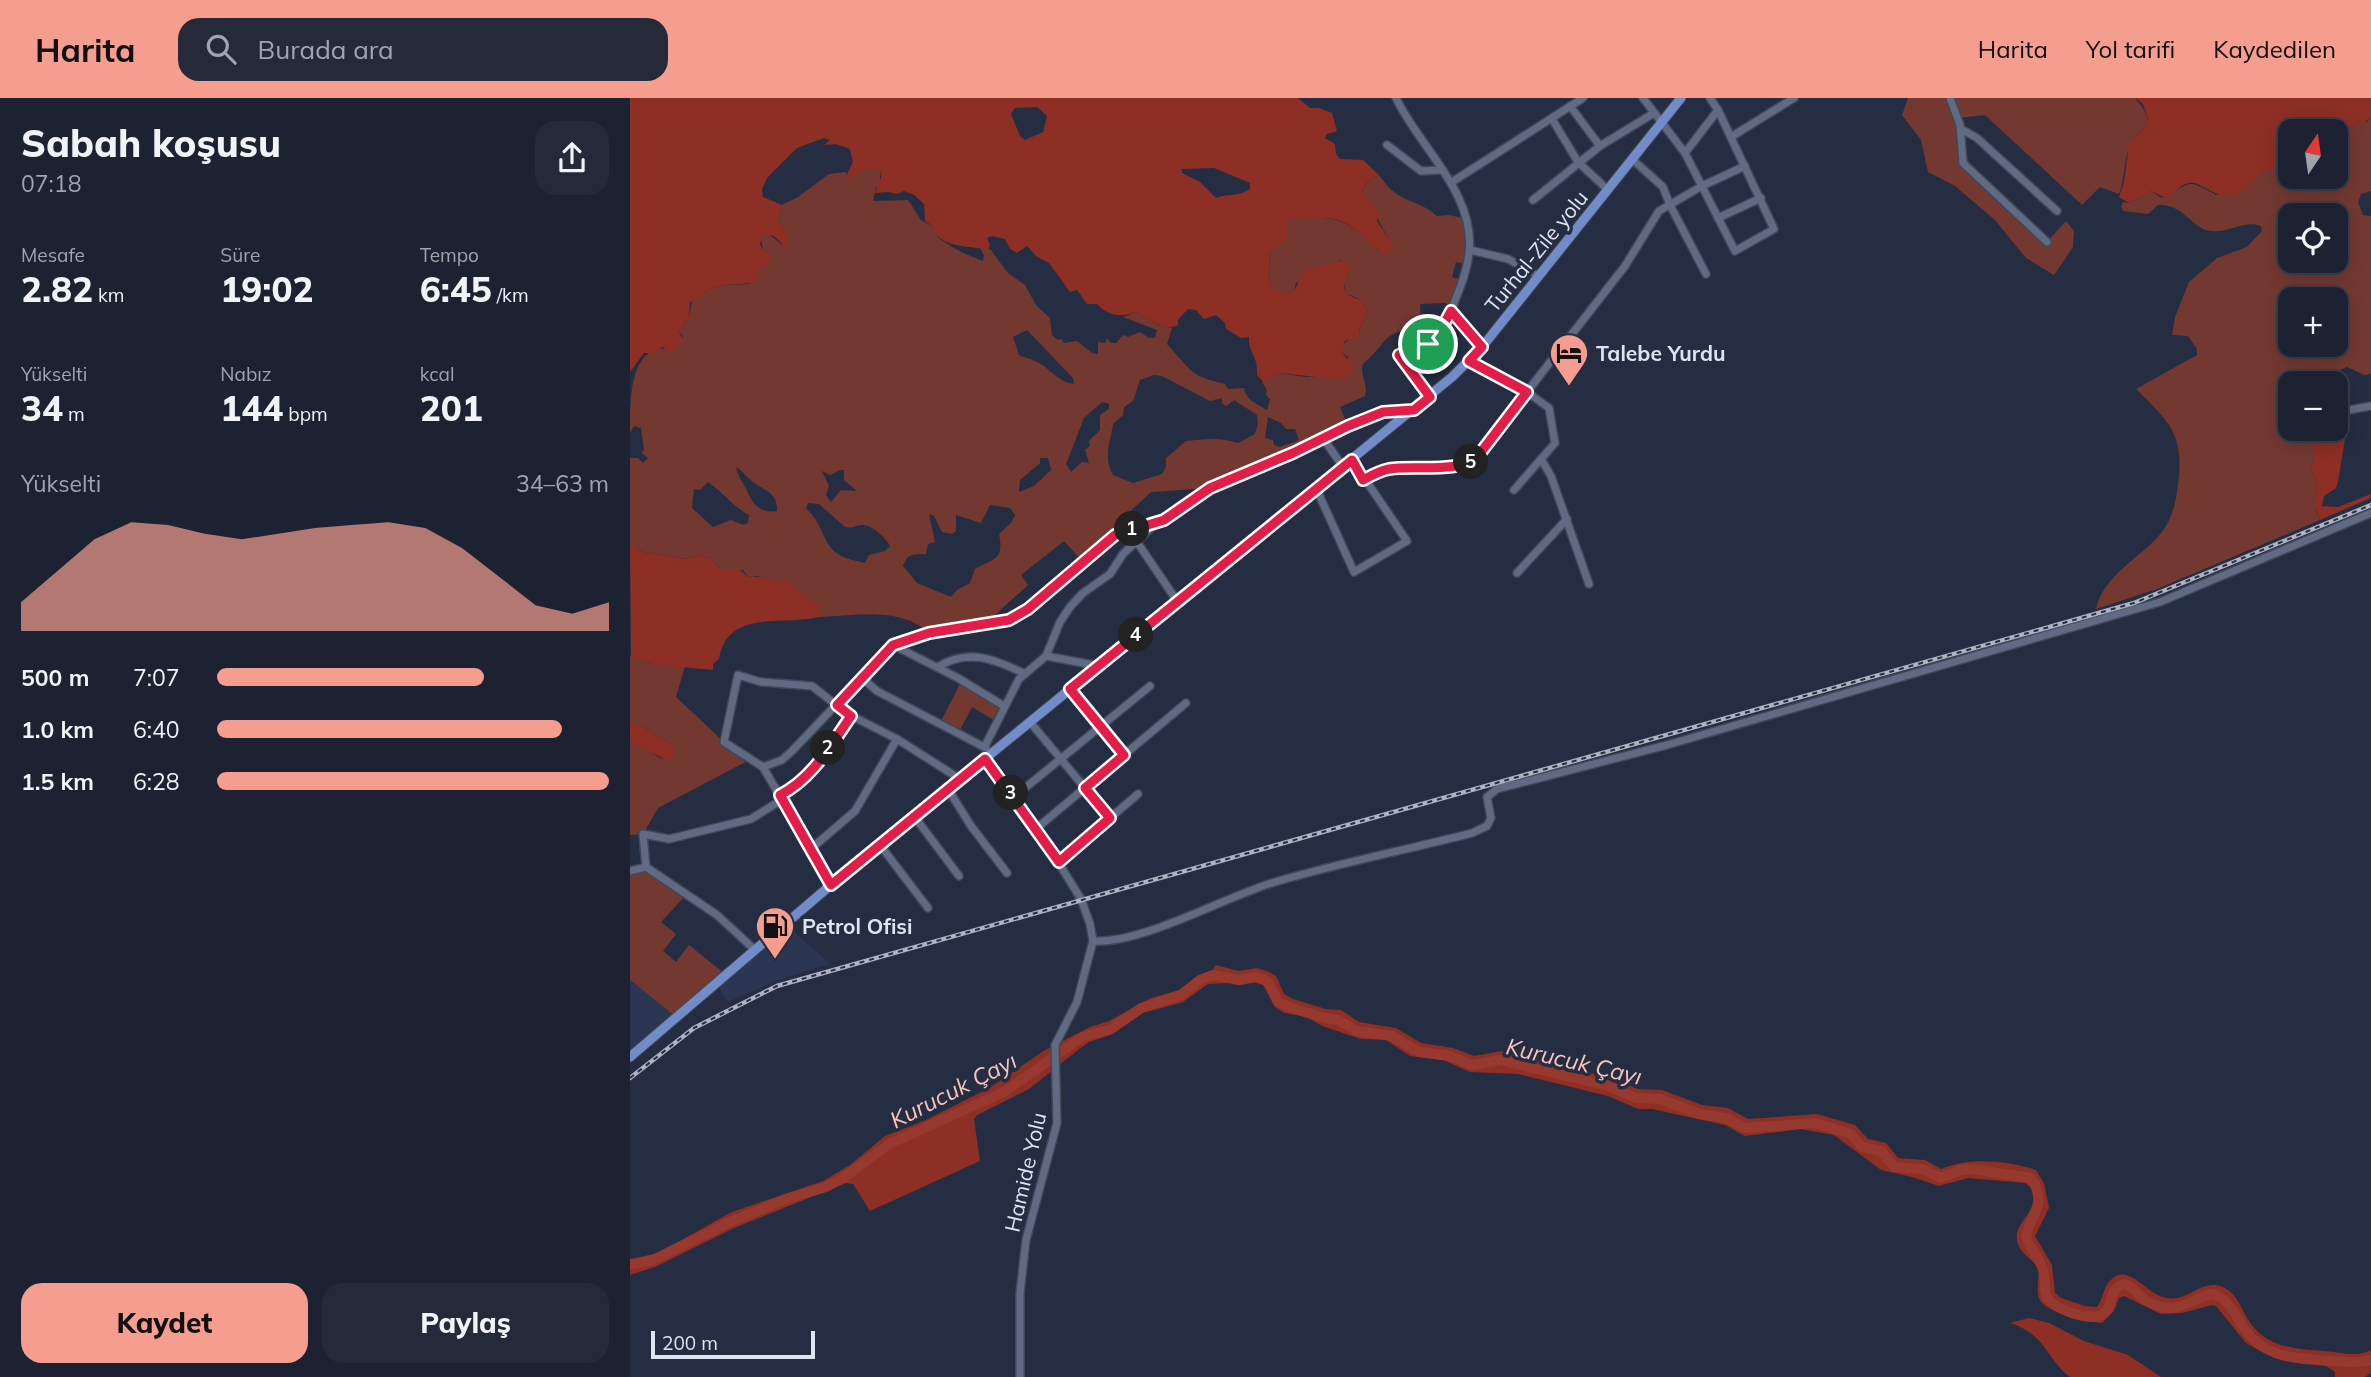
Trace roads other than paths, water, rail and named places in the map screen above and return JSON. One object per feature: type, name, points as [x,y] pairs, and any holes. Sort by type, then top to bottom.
[{"type":"main road","name":"Turhal-Zile yolu","points":[[630,1057],[960,779],[987,753],[1030,722],[1430,397],[1482,347],[1681,98]]},
{"type":"street","points":[[1396,98],[1452,183],[1465,222],[1469,250],[1451,311],[1435,341],[1399,355],[1430,397]]},
{"type":"street","points":[[1452,183],[1583,98]]},
{"type":"street","points":[[1643,98],[1685,153],[1735,251],[1774,229],[1710,98]]},
{"type":"street","points":[[1731,137],[1794,98]]},
{"type":"street","points":[[1950,98],[1961,129],[1961,157],[1965,167],[2047,242]]},
{"type":"street","points":[[1570,106],[1600,146]]},
{"type":"street","points":[[1685,153],[1718,110]]},
{"type":"street","points":[[1533,200],[1600,146],[1654,113]]},
{"type":"street","points":[[1552,119],[1578,162],[1608,190]]},
{"type":"street","points":[[1961,129],[1976,138],[2057,211]]},
{"type":"street","points":[[1387,145],[1421,171],[1443,170]]},
{"type":"street","points":[[1632,159],[1663,187],[1706,274]]},
{"type":"street","points":[[1363,480],[1393,468],[1438,467],[1471,462],[1625,266],[1655,217],[1702,186],[1745,166]]},
{"type":"street","points":[[1718,218],[1761,198]]},
{"type":"street","points":[[1469,250],[1508,259],[1539,276]]},
{"type":"street","points":[[1451,311],[1482,347]]},
{"type":"street","points":[[1469,361],[1546,404],[1551,418],[1556,440],[1514,490]]},
{"type":"street","points":[[2349,410],[2371,406]]},
{"type":"street","points":[[763,767],[782,760],[893,645],[929,633],[1009,620],[1034,604],[1105,541],[1124,531],[1172,516],[1210,488],[1383,412],[1414,410]]},
{"type":"street","points":[[1323,438],[1343,467]]},
{"type":"street","points":[[1541,459],[1551,476],[1590,584]]},
{"type":"street","points":[[1316,488],[1354,572],[1407,541],[1385,506],[1363,480],[1352,460]]},
{"type":"street","points":[[862,678],[877,691],[987,753],[1059,862],[1082,902],[1093,941],[1123,938],[1274,882],[1472,833],[1488,826],[1490,818],[1487,797],[1497,789],[1667,745],[2160,601],[2371,513]]},
{"type":"street","points":[[1517,573],[1567,519]]},
{"type":"street","points":[[987,753],[1004,706],[1024,673],[1046,656],[1060,622],[1070,607],[1083,593],[1110,574],[1119,558],[1156,523]]},
{"type":"street","points":[[1137,542],[1177,601]]},
{"type":"street","points":[[893,645],[938,667],[1004,706]]},
{"type":"street","points":[[938,667],[955,658],[975,656],[998,661],[1024,673]]},
{"type":"street","points":[[1046,656],[1098,666]]},
{"type":"street","points":[[831,885],[763,767],[724,742],[738,675],[761,682],[812,686],[851,716],[897,739],[960,779]]},
{"type":"street","points":[[1014,797],[1150,686]]},
{"type":"street","points":[[1070,689],[1124,755]]},
{"type":"street","points":[[1037,828],[1186,704]]},
{"type":"street","points":[[646,867],[643,834],[668,839],[751,819],[808,774],[851,716]]},
{"type":"street","points":[[1030,722],[1110,818]]},
{"type":"street","points":[[812,848],[855,811],[897,739]]},
{"type":"street","points":[[948,789],[971,826],[1007,873]]},
{"type":"street","points":[[1059,862],[1138,794]]},
{"type":"street","points":[[914,816],[958,876]]},
{"type":"street","points":[[880,845],[928,908]]},
{"type":"street","points":[[630,870],[646,867],[717,915],[755,950]]},
{"type":"street","name":"Hamide Yolu","points":[[1020,1377],[1020,1293],[1026,1240],[1057,1124],[1055,1051],[1057,1040],[1077,1002],[1093,941]]},
{"type":"waterway","name":"Kurucuk Çayı","points":[[630,1265],[653,1260],[730,1222],[786,1199],[826,1187],[843,1178],[889,1144],[1004,1092],[1082,1037],[1109,1030],[1141,1008],[1181,995],[1200,980],[1213,975],[1239,980],[1256,977],[1269,983],[1278,1002],[1324,1018],[1338,1020],[1357,1031],[1392,1036],[1419,1052],[1450,1056],[1472,1065],[1500,1060],[1608,1086],[1636,1098],[1660,1099],[1699,1114],[1726,1118],[1745,1128],[1815,1123],[1851,1134],[1862,1147],[1881,1151],[1894,1167],[1922,1169],[1941,1178],[1961,1170],[1972,1169],[2031,1178],[2039,1194],[2039,1201],[2026,1236],[2042,1265],[2047,1297],[2057,1306],[2082,1316],[2097,1316],[2106,1311],[2113,1294],[2124,1284],[2145,1300],[2166,1308],[2182,1306],[2213,1294],[2226,1302],[2252,1338],[2270,1351],[2311,1360],[2371,1360]]},
{"type":"railway","points":[[630,1078],[694,1028],[777,986],[2134,603],[2371,505]]},
{"type":"place","name":"Talebe Yurdu","points":[[1569,387]]},
{"type":"place","name":"Petrol Ofisi","points":[[775,960]]}]
